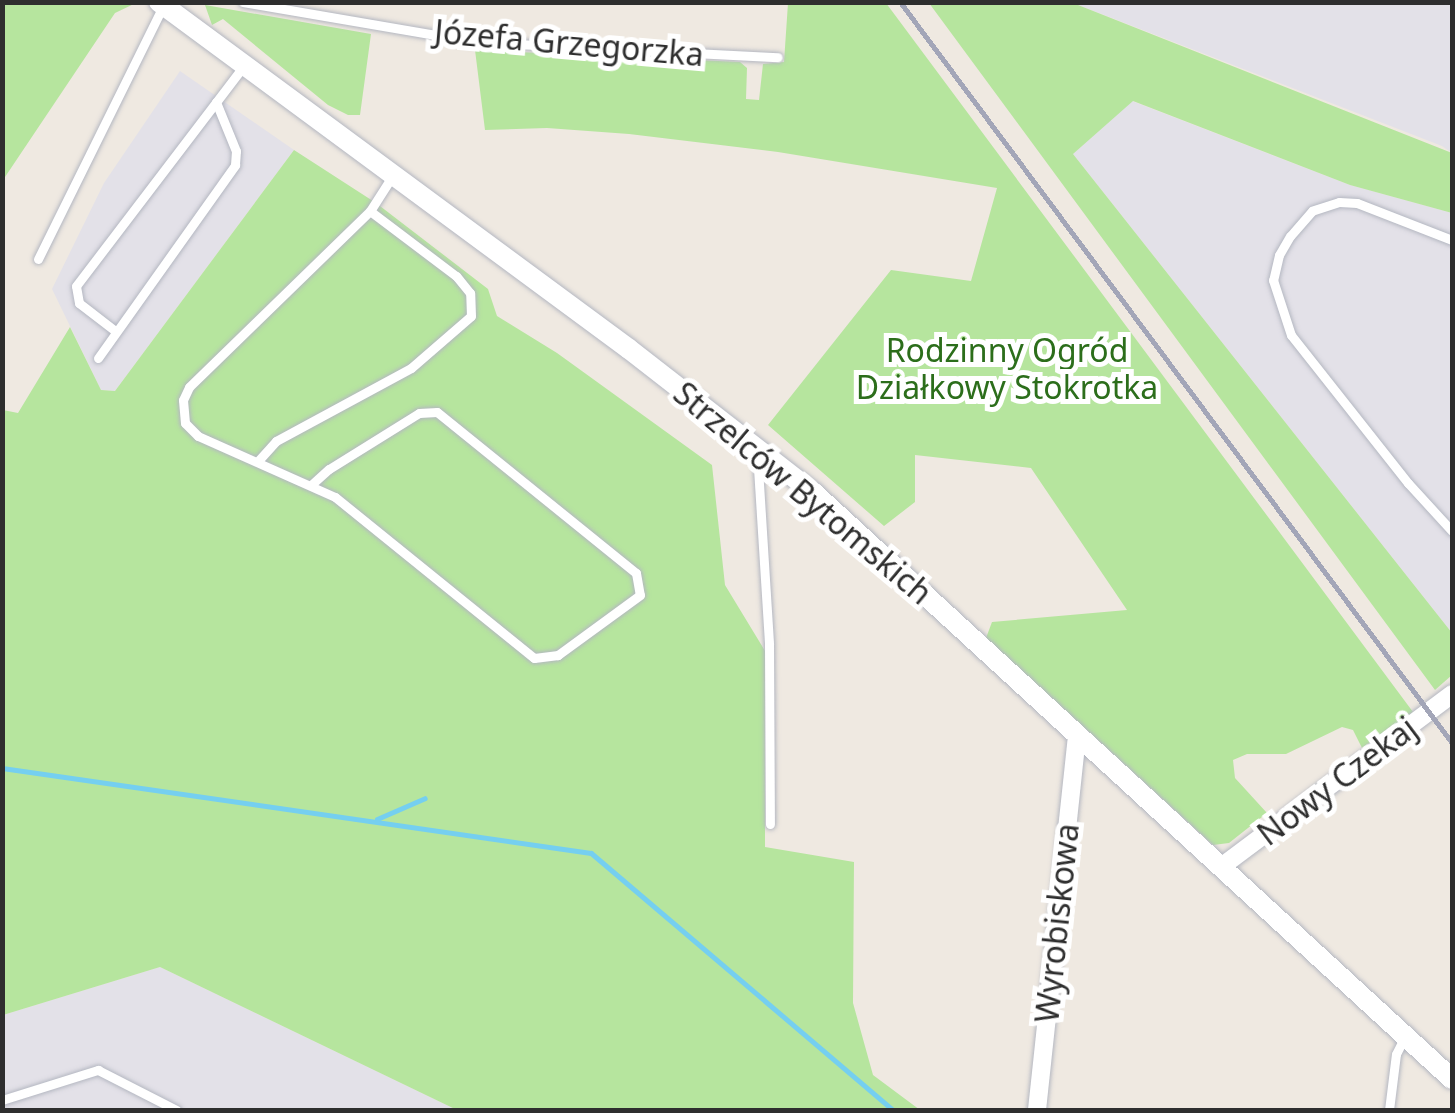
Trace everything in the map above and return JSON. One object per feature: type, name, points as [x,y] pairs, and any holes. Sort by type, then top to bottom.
[{"type":"street","name":"Strzelców Bytomskich","points":[[165,5],[756,446],[1452,1079]]},
{"type":"street","name":"Nowy Czekaj","points":[[1222,867],[1452,694]]},
{"type":"street","name":"Wyrobiskowa","points":[[1037,1110],[1077,735]]},
{"type":"lane","name":"Józefa Grzegorzka","points":[[243,2],[476,42],[778,57]]},
{"type":"lane","points":[[38,259],[165,5]]},
{"type":"lane","points":[[114,330],[79,303],[76,286],[245,65]]},
{"type":"lane","points":[[98,358],[114,330],[235,165],[236,150],[216,102]]},
{"type":"lane","points":[[311,486],[329,469],[419,414],[438,412],[636,573],[640,595],[558,655],[534,658],[335,498],[189,428],[183,415],[185,394],[370,211],[393,175]]},
{"type":"lane","points":[[1452,240],[1357,203],[1338,202],[1312,210],[1290,236],[1279,255],[1273,280],[1292,335],[1408,483],[1452,531]]},
{"type":"lane","points":[[258,461],[276,441],[411,368],[472,316],[470,293],[456,276],[370,211]]},
{"type":"lane","points":[[756,446],[770,645],[770,824]]},
{"type":"lane","points":[[1389,1110],[1396,1054],[1405,1035]]},
{"type":"lane","points":[[2,1100],[98,1070],[176,1110]]},
{"type":"shaded area","points":[[1073,3],[1452,3],[1452,153],[1442,146]]},
{"type":"shaded area","points":[[180,71],[294,150],[115,391],[101,390],[52,289],[104,183]]},
{"type":"shaded area","points":[[1132,101],[1350,185],[1452,213],[1452,633],[1073,154]]},
{"type":"shaded area","points":[[160,967],[457,1110],[3,1110],[3,1015]]},
{"type":"green space","points":[[3,2],[136,3],[115,13],[3,180]]},
{"type":"green space","name":"Rodzinny Ogród Działkowy Stokrotka","points":[[788,3],[886,3],[1413,712],[1362,748],[1353,730],[1342,727],[1286,754],[1247,754],[1233,760],[1235,778],[1267,813],[1229,843],[1213,845],[986,638],[992,622],[1127,610],[1031,468],[915,455],[915,502],[884,526],[768,425],[891,270],[971,281],[997,188],[778,152],[629,134],[547,128],[485,130],[475,50],[740,62],[747,68],[746,99],[759,100],[763,64],[784,62]]},
{"type":"green space","points":[[929,3],[1073,3],[1452,153],[1452,213],[1350,185],[1133,101],[1073,154],[1452,633],[1452,675],[1435,690]]},
{"type":"green space","points":[[205,5],[371,34],[360,115],[348,115],[328,105],[223,19],[212,25]]},
{"type":"green space","points":[[294,150],[376,203],[488,289],[497,316],[557,353],[712,465],[725,585],[765,651],[765,847],[854,862],[853,1003],[873,1075],[920,1110],[457,1110],[160,967],[3,1015],[3,410],[18,413],[70,327],[101,390],[115,391]]},
{"type":"waterway","points":[[2,768],[591,853],[893,1110]]},
{"type":"waterway","points":[[377,819],[425,798]]},
{"type":"railway","points":[[900,2],[1452,743]]}]
